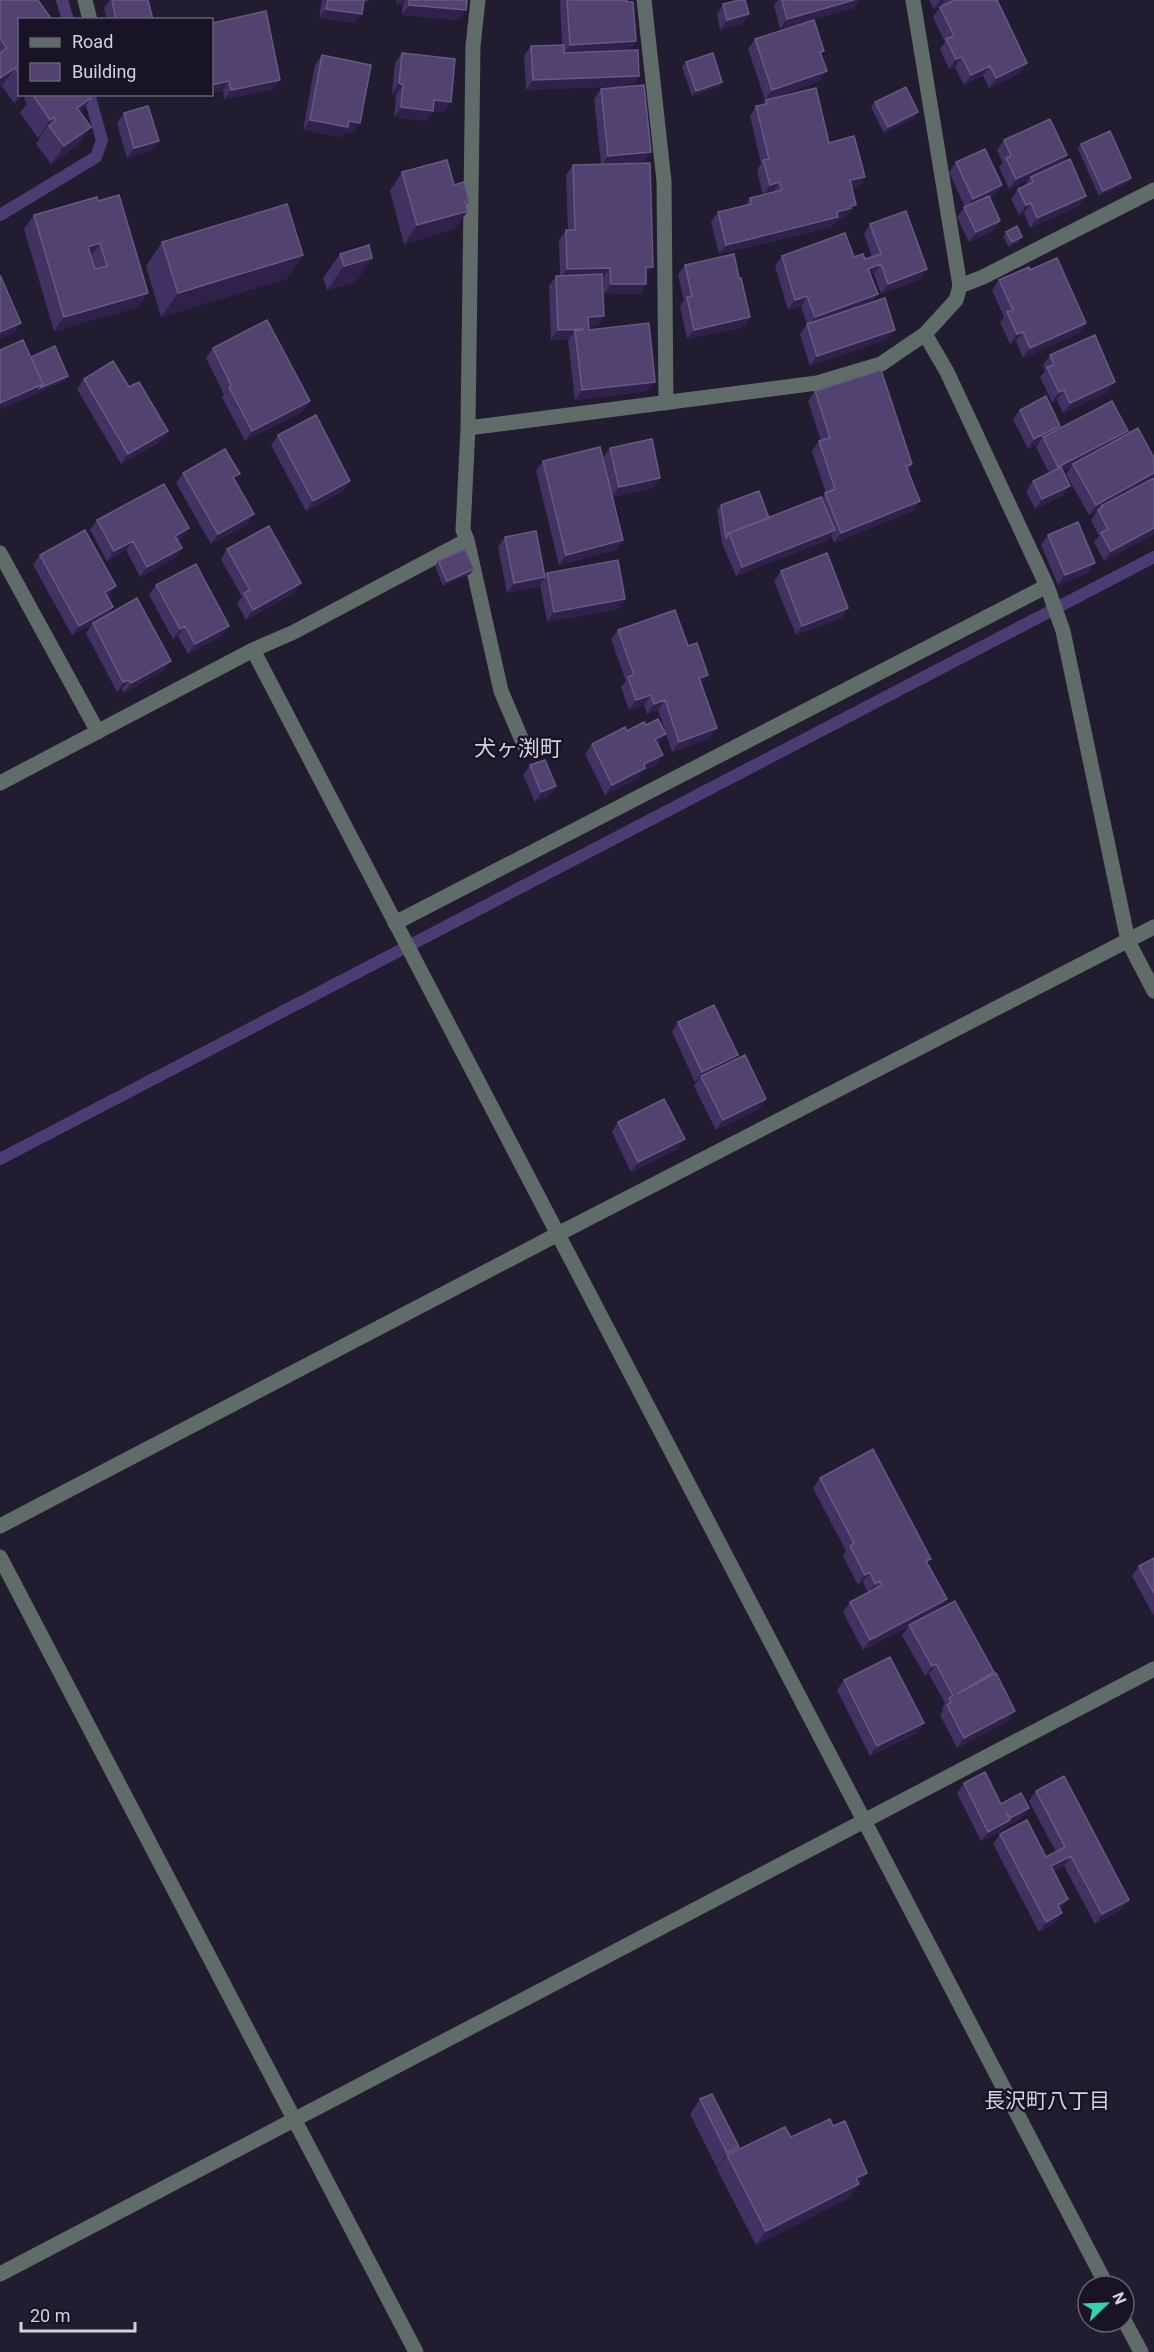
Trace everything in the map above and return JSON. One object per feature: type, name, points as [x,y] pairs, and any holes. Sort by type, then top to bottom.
[{"type":"street","points":[[85,0],[90,18]]},
{"type":"street","points":[[478,0],[473,46],[468,428],[463,530],[501,691],[524,745]]},
{"type":"street","points":[[644,0],[664,181],[666,403]]},
{"type":"street","points":[[468,428],[817,382],[881,364],[925,333],[956,300],[960,286],[914,0]]},
{"type":"street","points":[[960,286],[983,277],[1154,190]]},
{"type":"street","points":[[925,333],[946,372],[1047,585],[1064,631],[1128,941],[1154,991]]},
{"type":"street","points":[[0,783],[467,540]]},
{"type":"street","points":[[0,553],[98,732]]},
{"type":"street","points":[[395,923],[1047,585]]},
{"type":"street","points":[[253,650],[1101,2274]]},
{"type":"street","points":[[0,1526],[558,1234],[1154,927]]},
{"type":"street","points":[[0,1557],[416,2352]]},
{"type":"street","points":[[0,2274],[1154,1669]]},
{"type":"street","points":[[1131,2334],[1141,2352]]},
{"type":"building","points":[[0,0],[38,0],[51,18],[18,18],[18,72],[15,68],[0,78],[0,53],[7,48],[0,38]]},
{"type":"building","points":[[112,0],[148,0],[152,18],[116,18]]},
{"type":"building","points":[[328,0],[364,0],[362,14],[326,9]]},
{"type":"building","points":[[409,0],[467,0],[466,10],[409,5]]},
{"type":"building","points":[[567,0],[627,0],[627,2],[633,2],[636,41],[570,45]]},
{"type":"building","points":[[745,0],[749,14],[727,20],[723,4]]},
{"type":"building","points":[[782,0],[854,0],[787,19]]},
{"type":"building","points":[[955,0],[997,0],[1027,63],[996,78],[990,66],[971,75],[962,57],[956,59],[946,39],[954,36],[940,7]]},
{"type":"building","points":[[266,11],[280,80],[231,90],[229,81],[213,85],[213,23]]},
{"type":"building","points":[[814,20],[824,51],[820,52],[827,71],[772,90],[755,39]]},
{"type":"building","points":[[564,45],[564,53],[638,50],[639,76],[533,80],[531,46]]},
{"type":"building","points":[[402,53],[455,59],[451,102],[434,100],[433,111],[401,107],[403,85],[399,83]]},
{"type":"building","points":[[713,53],[722,82],[696,91],[686,62]]},
{"type":"building","points":[[322,55],[371,65],[360,123],[349,121],[348,127],[310,120]]},
{"type":"building","points":[[644,85],[651,152],[608,156],[601,89]]},
{"type":"building","points":[[906,87],[918,112],[888,127],[875,102]]},
{"type":"building","points":[[816,88],[829,143],[854,136],[865,177],[850,180],[856,205],[837,212],[838,217],[726,245],[718,212],[752,204],[750,198],[782,190],[780,182],[770,185],[763,160],[769,159],[756,106],[767,104],[766,100]]},
{"type":"building","points":[[34,96],[90,96],[91,98],[77,108],[91,127],[64,146],[49,126],[56,120],[54,117],[50,120]]},
{"type":"building","points":[[148,106],[159,141],[134,148],[124,113]]},
{"type":"building","points":[[1050,119],[1067,155],[1016,179],[1006,158],[1011,156],[1004,140]]},
{"type":"building","points":[[1110,131],[1131,178],[1103,191],[1081,144]]},
{"type":"building","points":[[985,149],[1002,185],[973,199],[956,162]]},
{"type":"building","points":[[1070,159],[1086,196],[1037,218],[1031,203],[1026,205],[1018,189],[1033,182],[1031,177]]},
{"type":"building","points":[[447,160],[454,185],[464,182],[469,201],[465,202],[468,211],[417,225],[402,172]]},
{"type":"building","points":[[650,163],[653,267],[646,267],[646,284],[611,284],[610,268],[567,269],[566,230],[575,230],[573,165]]},
{"type":"building","points":[[119,195],[148,293],[64,317],[34,215],[97,197],[98,201]],"holes":[[[100,243],[107,266],[95,269],[88,247]]]},
{"type":"building","points":[[989,196],[1000,221],[976,232],[964,207]]},
{"type":"building","points":[[287,204],[303,255],[178,293],[162,242]]},
{"type":"building","points":[[906,211],[927,269],[888,284],[881,264],[868,269],[878,294],[815,317],[807,296],[795,300],[782,256],[845,233],[854,257],[863,254],[865,259],[881,254],[870,224]]},
{"type":"building","points":[[1017,226],[1022,237],[1012,242],[1006,232]]},
{"type":"building","points":[[369,245],[372,258],[344,266],[340,254]]},
{"type":"building","points":[[734,254],[750,317],[694,330],[687,297],[692,296],[685,265]]},
{"type":"building","points":[[1057,258],[1086,323],[1030,348],[1023,332],[1017,334],[1007,312],[1013,310],[999,280]]},
{"type":"building","points":[[602,274],[604,316],[588,317],[589,330],[649,323],[655,382],[582,390],[575,331],[584,329],[558,330],[556,276]]},
{"type":"building","points":[[0,275],[21,323],[0,332]]},
{"type":"building","points":[[885,298],[895,330],[817,356],[807,324]]},
{"type":"building","points":[[267,320],[310,401],[252,431],[229,387],[231,385],[213,348]]},
{"type":"building","points":[[1095,335],[1115,382],[1070,403],[1064,390],[1059,392],[1047,367],[1054,365],[1050,355]]},
{"type":"building","points":[[23,340],[43,384],[0,403],[0,350]]},
{"type":"building","points":[[55,346],[68,376],[40,388],[43,384],[31,357]]},
{"type":"building","points":[[113,361],[129,387],[139,382],[168,431],[128,454],[84,379]]},
{"type":"building","points":[[881,370],[912,464],[906,466],[920,501],[841,533],[825,493],[835,489],[819,441],[830,438],[815,391]]},
{"type":"building","points":[[1046,396],[1060,426],[1034,439],[1020,410]]},
{"type":"building","points":[[1112,401],[1128,431],[1058,467],[1043,437]]},
{"type":"building","points":[[316,415],[350,481],[313,501],[278,435]]},
{"type":"building","points":[[1138,428],[1154,458],[1154,473],[1096,505],[1073,464]]},
{"type":"building","points":[[652,439],[660,478],[619,487],[610,448]]},
{"type":"building","points":[[600,447],[623,540],[566,555],[543,461]]},
{"type":"building","points":[[225,449],[240,474],[233,477],[254,514],[218,534],[183,473]]},
{"type":"building","points":[[1061,467],[1070,486],[1042,499],[1033,481]]},
{"type":"building","points":[[1154,478],[1154,528],[1111,551],[1101,533],[1108,529],[1098,510],[1102,508],[1101,506]]},
{"type":"building","points":[[164,484],[189,528],[175,536],[182,548],[147,567],[133,541],[114,551],[97,520]]},
{"type":"building","points":[[759,491],[769,518],[729,533],[726,538],[721,505]]},
{"type":"building","points":[[821,497],[835,530],[742,567],[729,533]]},
{"type":"building","points":[[1078,522],[1095,563],[1065,575],[1048,535]]},
{"type":"building","points":[[269,526],[301,583],[253,610],[244,593],[250,590],[227,549]]},
{"type":"building","points":[[85,530],[116,586],[105,592],[113,607],[79,626],[40,555]]},
{"type":"building","points":[[536,531],[545,577],[514,583],[505,537]]},
{"type":"building","points":[[465,549],[474,569],[447,581],[438,561]]},
{"type":"building","points":[[827,553],[848,608],[802,626],[781,571]]},
{"type":"building","points":[[618,560],[625,599],[554,612],[547,573]]},
{"type":"building","points":[[196,564],[229,626],[195,644],[185,626],[180,629],[156,585]]},
{"type":"building","points":[[137,598],[171,661],[131,683],[129,680],[123,682],[93,623]]},
{"type":"building","points":[[675,610],[688,646],[697,643],[708,675],[699,678],[717,728],[679,742],[665,700],[654,704],[651,695],[636,700],[628,677],[634,675],[618,630]]},
{"type":"building","points":[[658,719],[666,734],[655,739],[663,755],[644,764],[645,768],[612,785],[592,744],[625,727],[627,731],[644,722],[646,725]]},
{"type":"building","points":[[545,760],[556,786],[541,792],[530,765]]},
{"type":"building","points":[[714,1005],[738,1055],[702,1072],[678,1022]]},
{"type":"building","points":[[745,1055],[766,1099],[723,1120],[701,1076]]},
{"type":"building","points":[[664,1099],[685,1139],[638,1162],[618,1122]]},
{"type":"building","points":[[873,1449],[931,1559],[926,1561],[947,1599],[870,1640],[850,1602],[882,1585],[879,1581],[875,1584],[870,1572],[865,1575],[850,1546],[854,1543],[820,1478]]},
{"type":"building","points":[[1154,1558],[1154,1593],[1139,1566]]},
{"type":"building","points":[[955,1601],[994,1672],[957,1694],[996,1673],[1015,1711],[964,1738],[947,1705],[951,1702],[949,1698],[953,1696],[936,1664],[932,1666],[909,1625]]},
{"type":"building","points":[[890,1657],[924,1723],[877,1746],[844,1680]]},
{"type":"building","points":[[985,1772],[1001,1804],[1021,1793],[1029,1808],[1010,1818],[1006,1812],[1010,1820],[988,1832],[964,1783]]},
{"type":"building","points":[[1064,1776],[1129,1900],[1102,1914],[1071,1856],[1051,1866],[1068,1899],[1058,1905],[1062,1913],[1046,1922],[1000,1834],[1027,1820],[1046,1857],[1065,1847],[1036,1791]]},
{"type":"building","points":[[712,2094],[739,2147],[727,2153],[700,2099]]},
{"type":"building","points":[[830,2119],[833,2126],[845,2121],[867,2173],[856,2178],[859,2184],[766,2231],[727,2155],[785,2127],[791,2137]]},
{"type":"waterway","points":[[62,0],[67,18]]},
{"type":"waterway","points":[[0,215],[96,157],[102,140],[90,96]]},
{"type":"waterway","points":[[0,1159],[1154,557]]},
{"type":"district","name":"犬ヶ渕町","points":[[518,748]]},
{"type":"district","name":"長沢町八丁目","points":[[1047,2101]]}]
